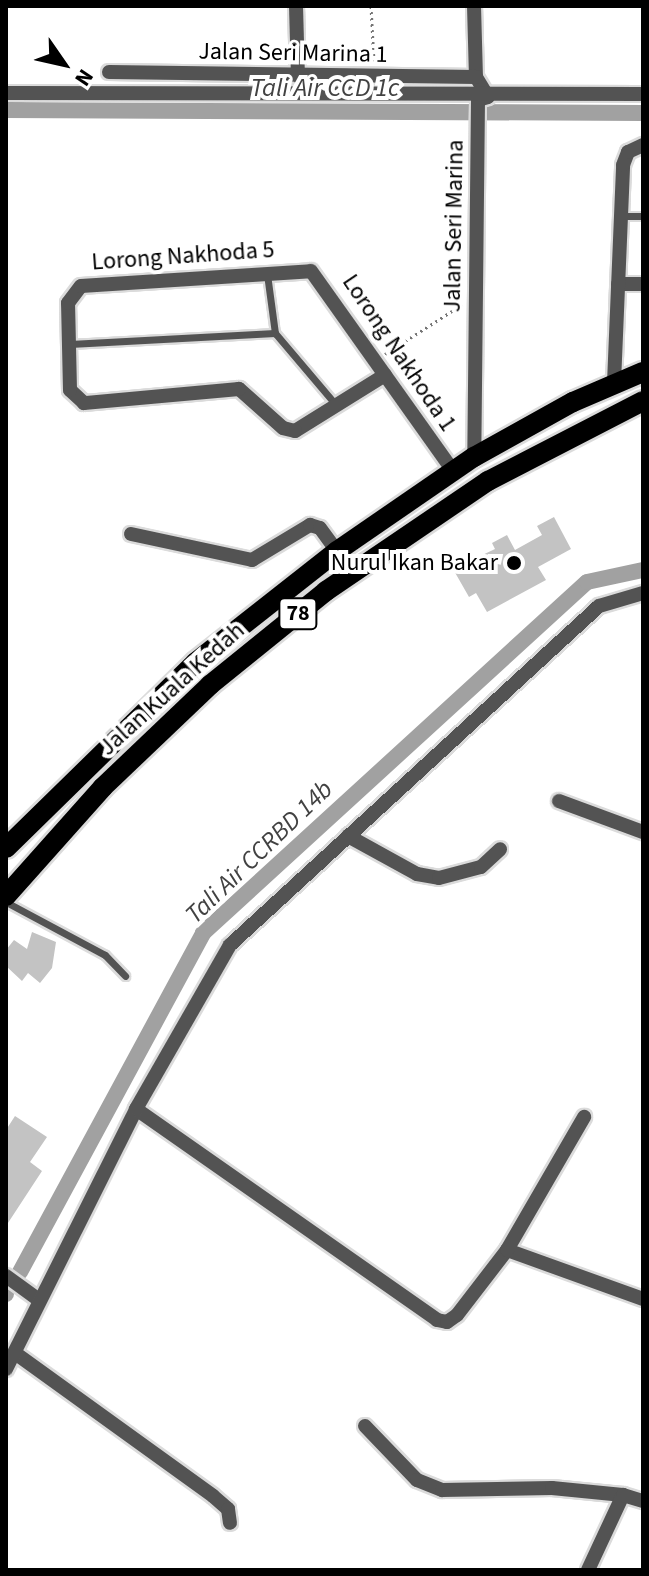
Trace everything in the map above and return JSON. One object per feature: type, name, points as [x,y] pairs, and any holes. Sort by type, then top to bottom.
[{"type":"main road","name":"Jalan Kuala Kedah","points":[[6,848],[196,662],[337,551],[474,457],[614,383],[643,372]]},
{"type":"main road","name":"Jalan Kuala Kedah","points":[[6,899],[103,787],[210,685],[326,591],[488,481],[643,401]]},
{"type":"street","points":[[296,6],[298,76]]},
{"type":"street","points":[[474,6],[476,77],[483,98]]},
{"type":"street","name":"Jalan Seri Marina 1","points":[[109,72],[476,77]]},
{"type":"street","points":[[227,75],[238,94]]},
{"type":"street","points":[[6,93],[483,98],[643,94]]},
{"type":"street","name":"Jalan Seri Marina","points":[[474,457],[473,298],[478,125],[483,98]]},
{"type":"street","points":[[614,383],[623,165],[628,152],[643,145]]},
{"type":"street","name":"Lorong Nakhoda 5","points":[[68,344],[71,295],[81,286],[302,269]]},
{"type":"street","name":"Lorong Nakhoda 1","points":[[302,269],[321,278],[453,471]]},
{"type":"street","points":[[618,284],[643,284]]},
{"type":"street","points":[[68,344],[70,392],[84,403],[239,389],[283,428],[295,431],[385,375]]},
{"type":"street","points":[[131,534],[252,560],[310,525],[320,528],[337,551]]},
{"type":"street","points":[[6,1369],[136,1109],[230,945],[599,606],[643,593]]},
{"type":"street","points":[[559,801],[643,832]]},
{"type":"street","points":[[348,836],[417,874],[439,878],[481,867],[500,849]]},
{"type":"street","points":[[136,1109],[437,1320],[447,1322],[463,1309],[507,1250],[584,1117]]},
{"type":"street","points":[[507,1250],[643,1299]]},
{"type":"street","points":[[6,1276],[39,1300]]},
{"type":"street","points":[[15,1353],[213,1496],[228,1509],[230,1523]]},
{"type":"street","points":[[365,1426],[417,1480],[442,1490],[552,1488],[623,1495],[643,1501]]},
{"type":"street","points":[[588,1570],[623,1495]]},
{"type":"lane","points":[[621,216],[643,216]]},
{"type":"lane","points":[[266,272],[275,333],[338,407]]},
{"type":"lane","points":[[68,344],[275,333]]},
{"type":"lane","points":[[6,899],[105,955],[125,976]]},
{"type":"path","points":[[371,6],[374,76]]},
{"type":"path","points":[[375,361],[473,298]]},
{"type":"building","name":"Nurul Ikan Bakar","points":[[554,517],[571,549],[538,567],[546,580],[487,612],[476,593],[469,597],[453,569],[495,549],[492,543],[507,535],[515,550],[542,535],[537,526]]},
{"type":"building","points":[[32,932],[56,942],[52,968],[40,983],[28,973],[22,981],[6,966],[6,950],[14,940],[27,949]]},
{"type":"building","points":[[15,1116],[47,1137],[30,1162],[42,1171],[6,1226],[6,1130]]},
{"type":"waterway","name":"Tali Air CCD 1c","points":[[6,110],[643,113]]},
{"type":"waterway","name":"Tali Air CCRBD 14b","points":[[20,1272],[203,933],[587,582],[643,570]]},
{"type":"place","name":"Nurul Ikan Bakar","points":[[514,563]]}]
